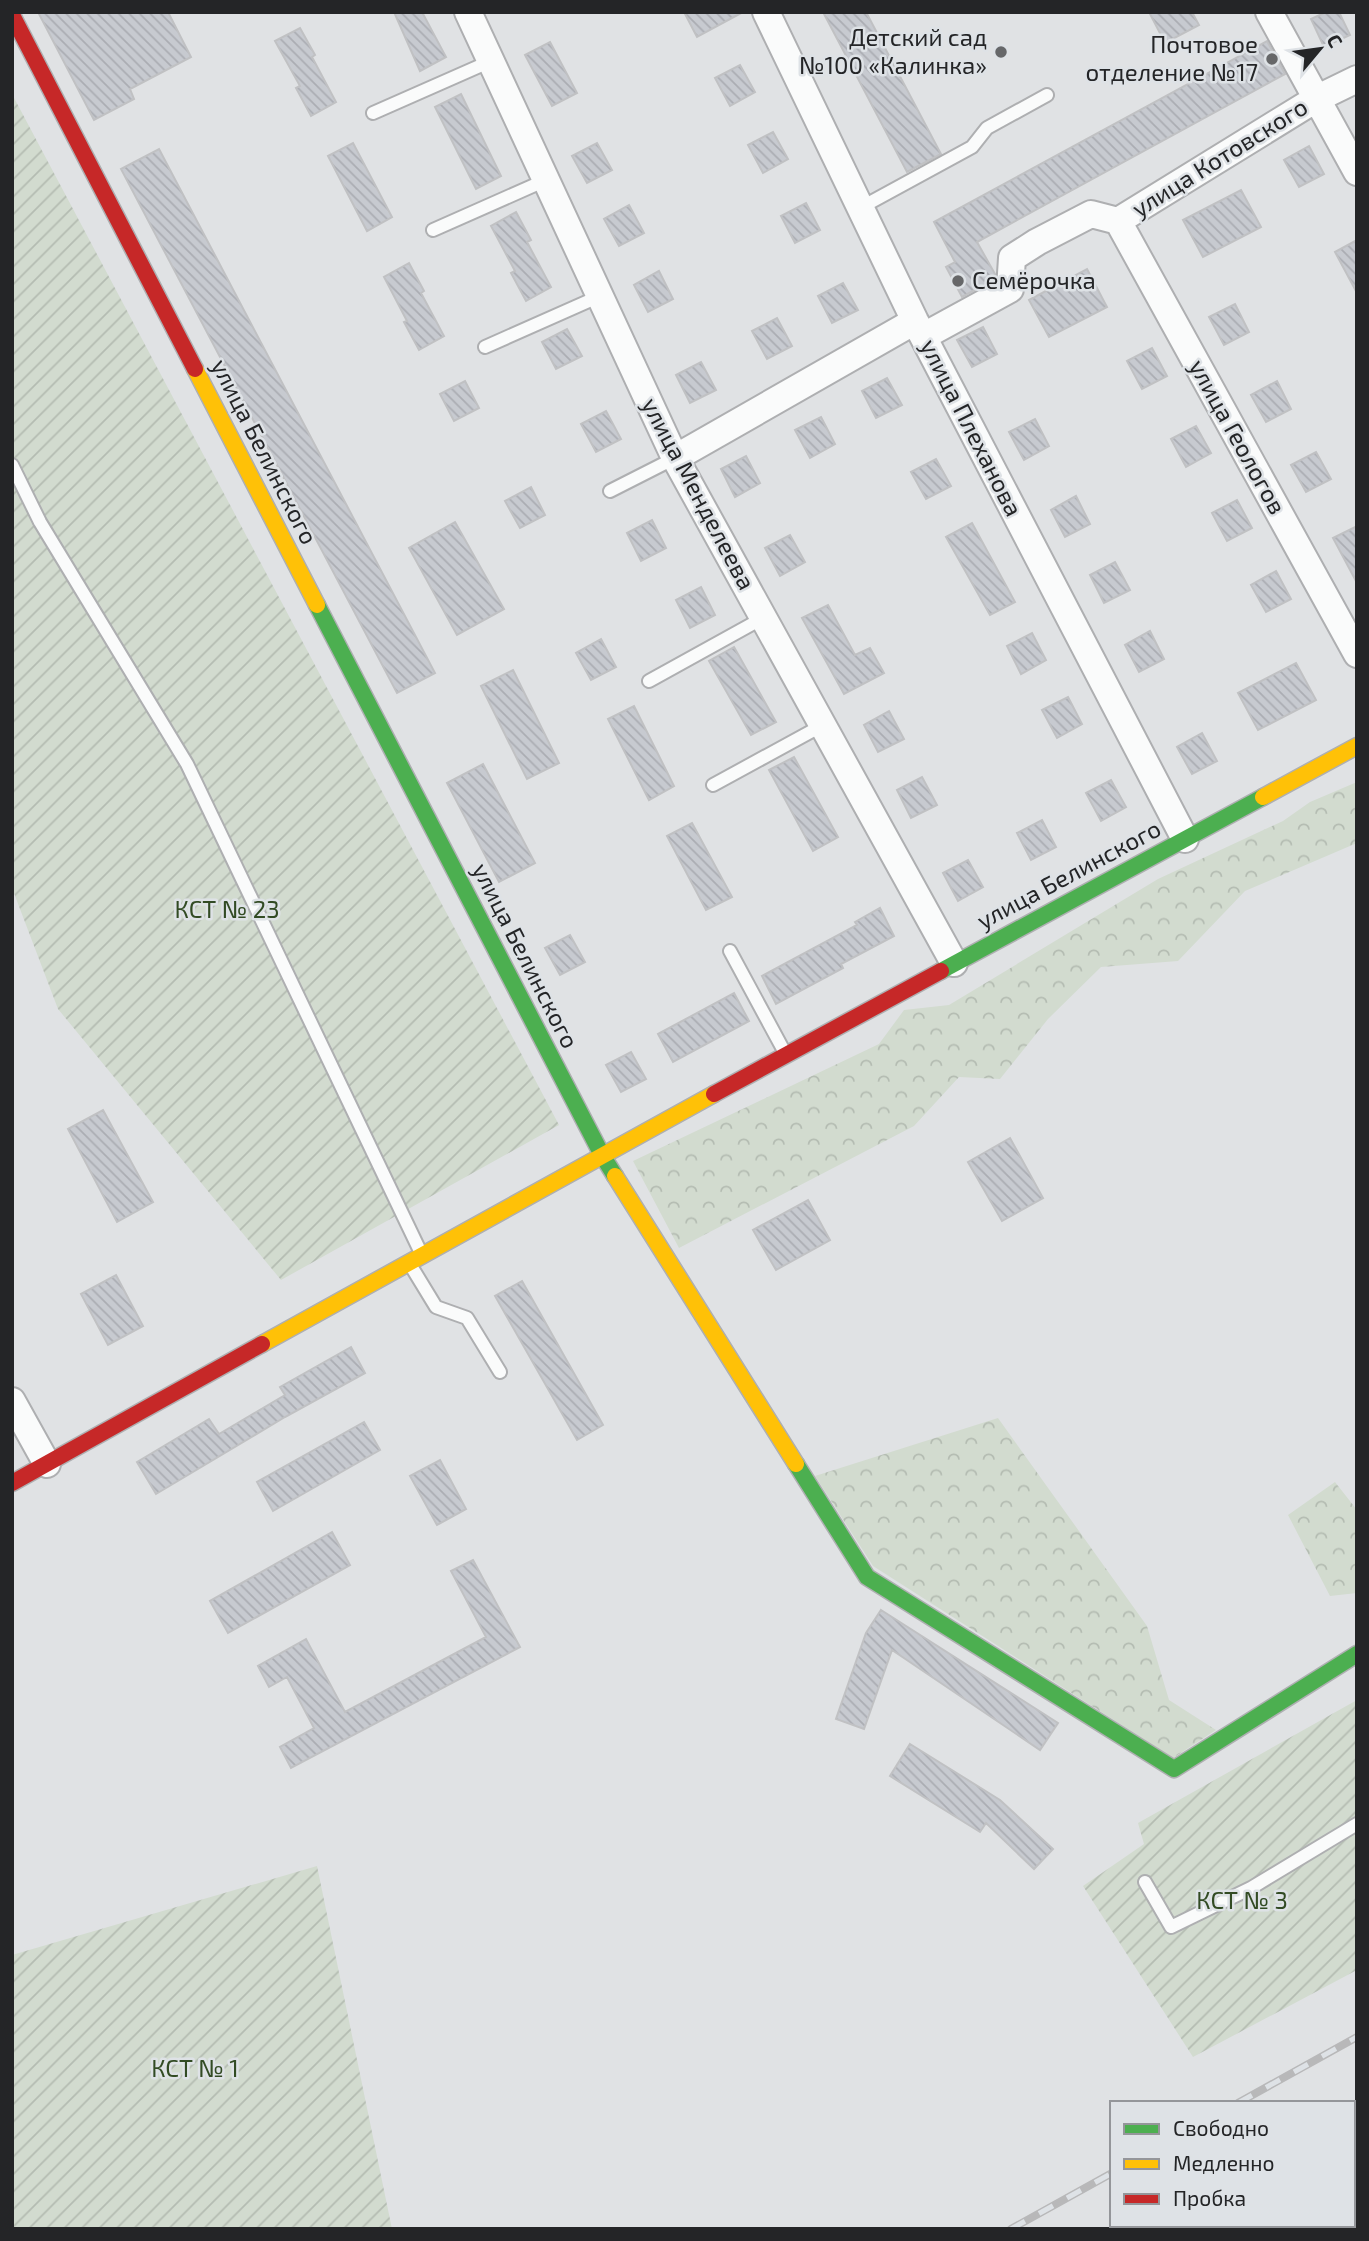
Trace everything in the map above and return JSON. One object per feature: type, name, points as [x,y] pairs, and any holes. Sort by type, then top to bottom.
[{"type":"street","name":"улица Менделеева","points":[[468,12],[675,458],[954,963]]},
{"type":"street","name":"улица Плеханова","points":[[766,12],[920,328],[1185,839]]},
{"type":"street","points":[[1269,12],[1357,172]]},
{"type":"street","name":"улица Белинского","points":[[12,15],[602,1155],[1357,746]]},
{"type":"street","name":"улица Котовского","points":[[675,458],[920,328],[1010,289],[1012,258],[1037,242],[1091,214],[1118,220],[1316,99],[1357,79]]},
{"type":"street","name":"улица Геологов","points":[[1118,220],[1357,654]]},
{"type":"street","points":[[12,1483],[602,1155],[867,1577],[1174,1769],[1357,1654]]},
{"type":"street","points":[[12,1401],[47,1464]]},
{"type":"lane","points":[[373,113],[491,61]]},
{"type":"lane","points":[[860,208],[972,147],[987,128],[1046,95]]},
{"type":"lane","points":[[433,230],[546,180]]},
{"type":"lane","points":[[485,347],[600,296]]},
{"type":"lane","points":[[610,491],[675,458]]},
{"type":"lane","points":[[12,465],[40,522],[187,764],[436,1307],[467,1318],[500,1372]]},
{"type":"lane","points":[[649,681],[764,618]]},
{"type":"lane","points":[[713,785],[823,725]]},
{"type":"lane","points":[[730,951],[786,1055]]},
{"type":"lane","points":[[1145,1882],[1171,1927],[1251,1888],[1357,1824]]},
{"type":"green space","name":"КСТ № 23","points":[[12,94],[559,1125],[281,1280],[58,1009],[12,888]]},
{"type":"green space","points":[[1357,782],[1357,843],[1245,891],[1178,961],[1101,967],[1048,1019],[1000,1079],[959,1077],[914,1126],[679,1248],[633,1161],[879,1044],[904,1010],[949,1005],[1158,879],[1283,821],[1310,802]]},
{"type":"green space","points":[[998,1418],[1147,1626],[1169,1700],[1216,1730],[1173,1758],[873,1566],[815,1476]]},
{"type":"green space","points":[[1335,1482],[1357,1510],[1357,1593],[1330,1596],[1288,1515]]},
{"type":"green space","name":"КСТ № 3","points":[[1357,1700],[1357,1970],[1193,2057],[1083,1886],[1144,1844],[1138,1823]]},
{"type":"green space","name":"КСТ № 1","points":[[317,1866],[392,2229],[12,2229],[12,1955]]},
{"type":"building","points":[[38,12],[168,12],[191,57],[130,89],[134,99],[94,120]]},
{"type":"building","points":[[394,12],[422,12],[446,57],[420,71]]},
{"type":"building","points":[[684,12],[743,12],[697,37]]},
{"type":"building","points":[[823,12],[866,12],[941,154],[907,172]]},
{"type":"building","points":[[1149,12],[1192,12],[1199,25],[1165,43]]},
{"type":"building","points":[[1326,12],[1339,12],[1350,35],[1324,47],[1311,19]]},
{"type":"building","points":[[300,28],[336,102],[311,116],[296,88],[300,86],[275,41]]},
{"type":"building","points":[[1267,41],[1285,74],[977,242],[995,274],[995,279],[962,297],[946,267],[955,262],[934,222]]},
{"type":"building","points":[[550,42],[577,93],[552,106],[525,55]]},
{"type":"building","points":[[740,65],[755,92],[730,106],[715,78]]},
{"type":"building","points":[[461,94],[501,176],[476,189],[435,107]]},
{"type":"building","points":[[773,132],[788,159],[763,173],[748,145]]},
{"type":"building","points":[[353,143],[392,217],[367,231],[328,156]]},
{"type":"building","points":[[597,143],[612,170],[587,183],[572,156]]},
{"type":"building","points":[[1309,146],[1324,174],[1299,187],[1284,160]]},
{"type":"building","points":[[159,149],[435,673],[397,693],[121,169]]},
{"type":"building","points":[[1241,190],[1261,227],[1203,257],[1183,220]]},
{"type":"building","points":[[806,203],[820,230],[795,243],[781,216]]},
{"type":"building","points":[[629,205],[644,233],[619,246],[604,219]]},
{"type":"building","points":[[516,212],[531,240],[527,242],[551,287],[526,301],[511,273],[515,271],[491,226]]},
{"type":"building","points":[[1357,240],[1357,293],[1335,252]]},
{"type":"building","points":[[409,263],[424,291],[421,293],[444,336],[419,350],[384,277]]},
{"type":"building","points":[[1087,269],[1107,307],[1049,337],[1029,300]]},
{"type":"building","points":[[659,271],[673,299],[648,312],[634,285]]},
{"type":"building","points":[[843,283],[858,310],[832,323],[818,296]]},
{"type":"building","points":[[1235,304],[1249,332],[1224,345],[1209,317]]},
{"type":"building","points":[[777,318],[792,346],[767,359],[752,331]]},
{"type":"building","points":[[983,327],[997,354],[972,367],[957,340]]},
{"type":"building","points":[[567,329],[582,356],[556,369],[542,342]]},
{"type":"building","points":[[1152,348],[1167,376],[1142,389],[1127,361]]},
{"type":"building","points":[[701,362],[716,390],[690,403],[676,375]]},
{"type":"building","points":[[887,378],[902,405],[876,418],[862,391]]},
{"type":"building","points":[[465,381],[479,408],[454,421],[440,394]]},
{"type":"building","points":[[1277,381],[1291,409],[1266,422],[1251,395]]},
{"type":"building","points":[[606,411],[621,439],[596,452],[581,424]]},
{"type":"building","points":[[821,417],[835,444],[810,458],[795,430]]},
{"type":"building","points":[[1035,419],[1049,446],[1024,460],[1009,432]]},
{"type":"building","points":[[1196,426],[1211,453],[1186,467],[1171,439]]},
{"type":"building","points":[[1316,452],[1331,479],[1306,492],[1291,465]]},
{"type":"building","points":[[746,456],[760,483],[735,497],[721,469]]},
{"type":"building","points":[[936,459],[951,486],[926,499],[911,472]]},
{"type":"building","points":[[531,487],[545,515],[520,528],[505,501]]},
{"type":"building","points":[[1076,496],[1090,524],[1065,537],[1051,510]]},
{"type":"building","points":[[1237,500],[1252,528],[1227,541],[1212,513]]},
{"type":"building","points":[[652,520],[666,548],[641,561],[627,533]]},
{"type":"building","points":[[455,522],[504,609],[457,635],[409,548]]},
{"type":"building","points":[[972,523],[1015,602],[990,615],[946,537]]},
{"type":"building","points":[[1357,526],[1357,583],[1333,538]]},
{"type":"building","points":[[790,535],[805,562],[780,576],[765,548]]},
{"type":"building","points":[[1115,562],[1130,590],[1104,603],[1090,575]]},
{"type":"building","points":[[1276,571],[1291,599],[1266,612],[1251,585]]},
{"type":"building","points":[[701,587],[715,615],[690,628],[676,600]]},
{"type":"building","points":[[828,605],[855,655],[870,648],[884,673],[844,694],[802,618]]},
{"type":"building","points":[[1150,631],[1164,659],[1139,672],[1125,645]]},
{"type":"building","points":[[1032,633],[1046,660],[1021,674],[1007,646]]},
{"type":"building","points":[[601,639],[616,667],[591,680],[576,653]]},
{"type":"building","points":[[734,647],[776,722],[751,735],[709,661]]},
{"type":"building","points":[[1296,663],[1316,700],[1258,730],[1238,693]]},
{"type":"building","points":[[513,670],[559,763],[527,779],[481,686]]},
{"type":"building","points":[[1068,697],[1082,724],[1057,738],[1042,710]]},
{"type":"building","points":[[634,706],[674,786],[649,800],[608,719]]},
{"type":"building","points":[[889,711],[904,739],[878,752],[864,725]]},
{"type":"building","points":[[1202,733],[1217,761],[1192,774],[1177,747]]},
{"type":"building","points":[[794,757],[838,837],[813,851],[769,770]]},
{"type":"building","points":[[483,764],[535,863],[499,882],[447,783]]},
{"type":"building","points":[[922,777],[937,805],[911,818],[897,790]]},
{"type":"building","points":[[1111,780],[1126,807],[1101,821],[1086,793]]},
{"type":"building","points":[[1042,820],[1056,847],[1031,860],[1017,833]]},
{"type":"building","points":[[692,823],[732,897],[706,910],[667,836]]},
{"type":"building","points":[[968,860],[983,887],[958,901],[943,873]]},
{"type":"building","points":[[880,908],[894,936],[841,964],[843,968],[776,1004],[762,976],[857,925],[855,922]]},
{"type":"building","points":[[570,935],[585,962],[560,975],[545,948]]},
{"type":"building","points":[[734,993],[749,1021],[673,1062],[658,1034]]},
{"type":"building","points":[[631,1052],[646,1079],[621,1092],[606,1065]]},
{"type":"building","points":[[103,1110],[153,1202],[117,1222],[68,1129]]},
{"type":"building","points":[[1010,1138],[1043,1198],[1002,1221],[968,1162]]},
{"type":"building","points":[[808,1200],[830,1240],[776,1270],[753,1230]]},
{"type":"building","points":[[116,1275],[143,1326],[108,1345],[81,1294]]},
{"type":"building","points":[[522,1281],[603,1425],[577,1440],[495,1296]]},
{"type":"building","points":[[351,1347],[365,1373],[156,1494],[137,1462],[209,1419],[219,1434],[285,1395],[280,1387]]},
{"type":"building","points":[[364,1422],[380,1450],[273,1511],[257,1482]]},
{"type":"building","points":[[440,1460],[466,1509],[437,1525],[410,1476]]},
{"type":"building","points":[[332,1532],[350,1565],[228,1633],[210,1601]]},
{"type":"building","points":[[473,1560],[520,1647],[291,1768],[280,1747],[314,1728],[287,1677],[269,1687],[258,1666],[306,1639],[345,1712],[486,1637],[451,1571]]},
{"type":"building","points":[[881,1610],[1058,1723],[1040,1750],[892,1650],[864,1729],[836,1719],[866,1633]]},
{"type":"building","points":[[910,1744],[1000,1800],[1053,1849],[1034,1869],[986,1823],[980,1832],[890,1776]]},
{"type":"railway","points":[[1242,2101],[1357,2037]]},
{"type":"railway","points":[[1011,2229],[1110,2174]]},
{"type":"traffic: fast","points":[[317,605],[615,1176]]},
{"type":"traffic: fast","points":[[941,971],[1263,797]]},
{"type":"traffic: fast","points":[[796,1464],[867,1577],[1174,1769],[1357,1654]]},
{"type":"traffic: slow","points":[[195,369],[317,605]]},
{"type":"traffic: slow","points":[[1263,797],[1357,746]]},
{"type":"traffic: slow","points":[[262,1344],[714,1094]]},
{"type":"traffic: slow","points":[[615,1176],[796,1464]]},
{"type":"traffic: jam","points":[[12,15],[195,369]]},
{"type":"traffic: jam","points":[[714,1094],[941,971]]},
{"type":"traffic: jam","points":[[12,1483],[262,1344]]},
{"type":"place","name":"Детский сад №100 «Калинка»","points":[[1001,52]]},
{"type":"place","name":"Почтовое отделение №17","points":[[1272,59]]},
{"type":"place","name":"Семёрочка","points":[[958,281]]}]
